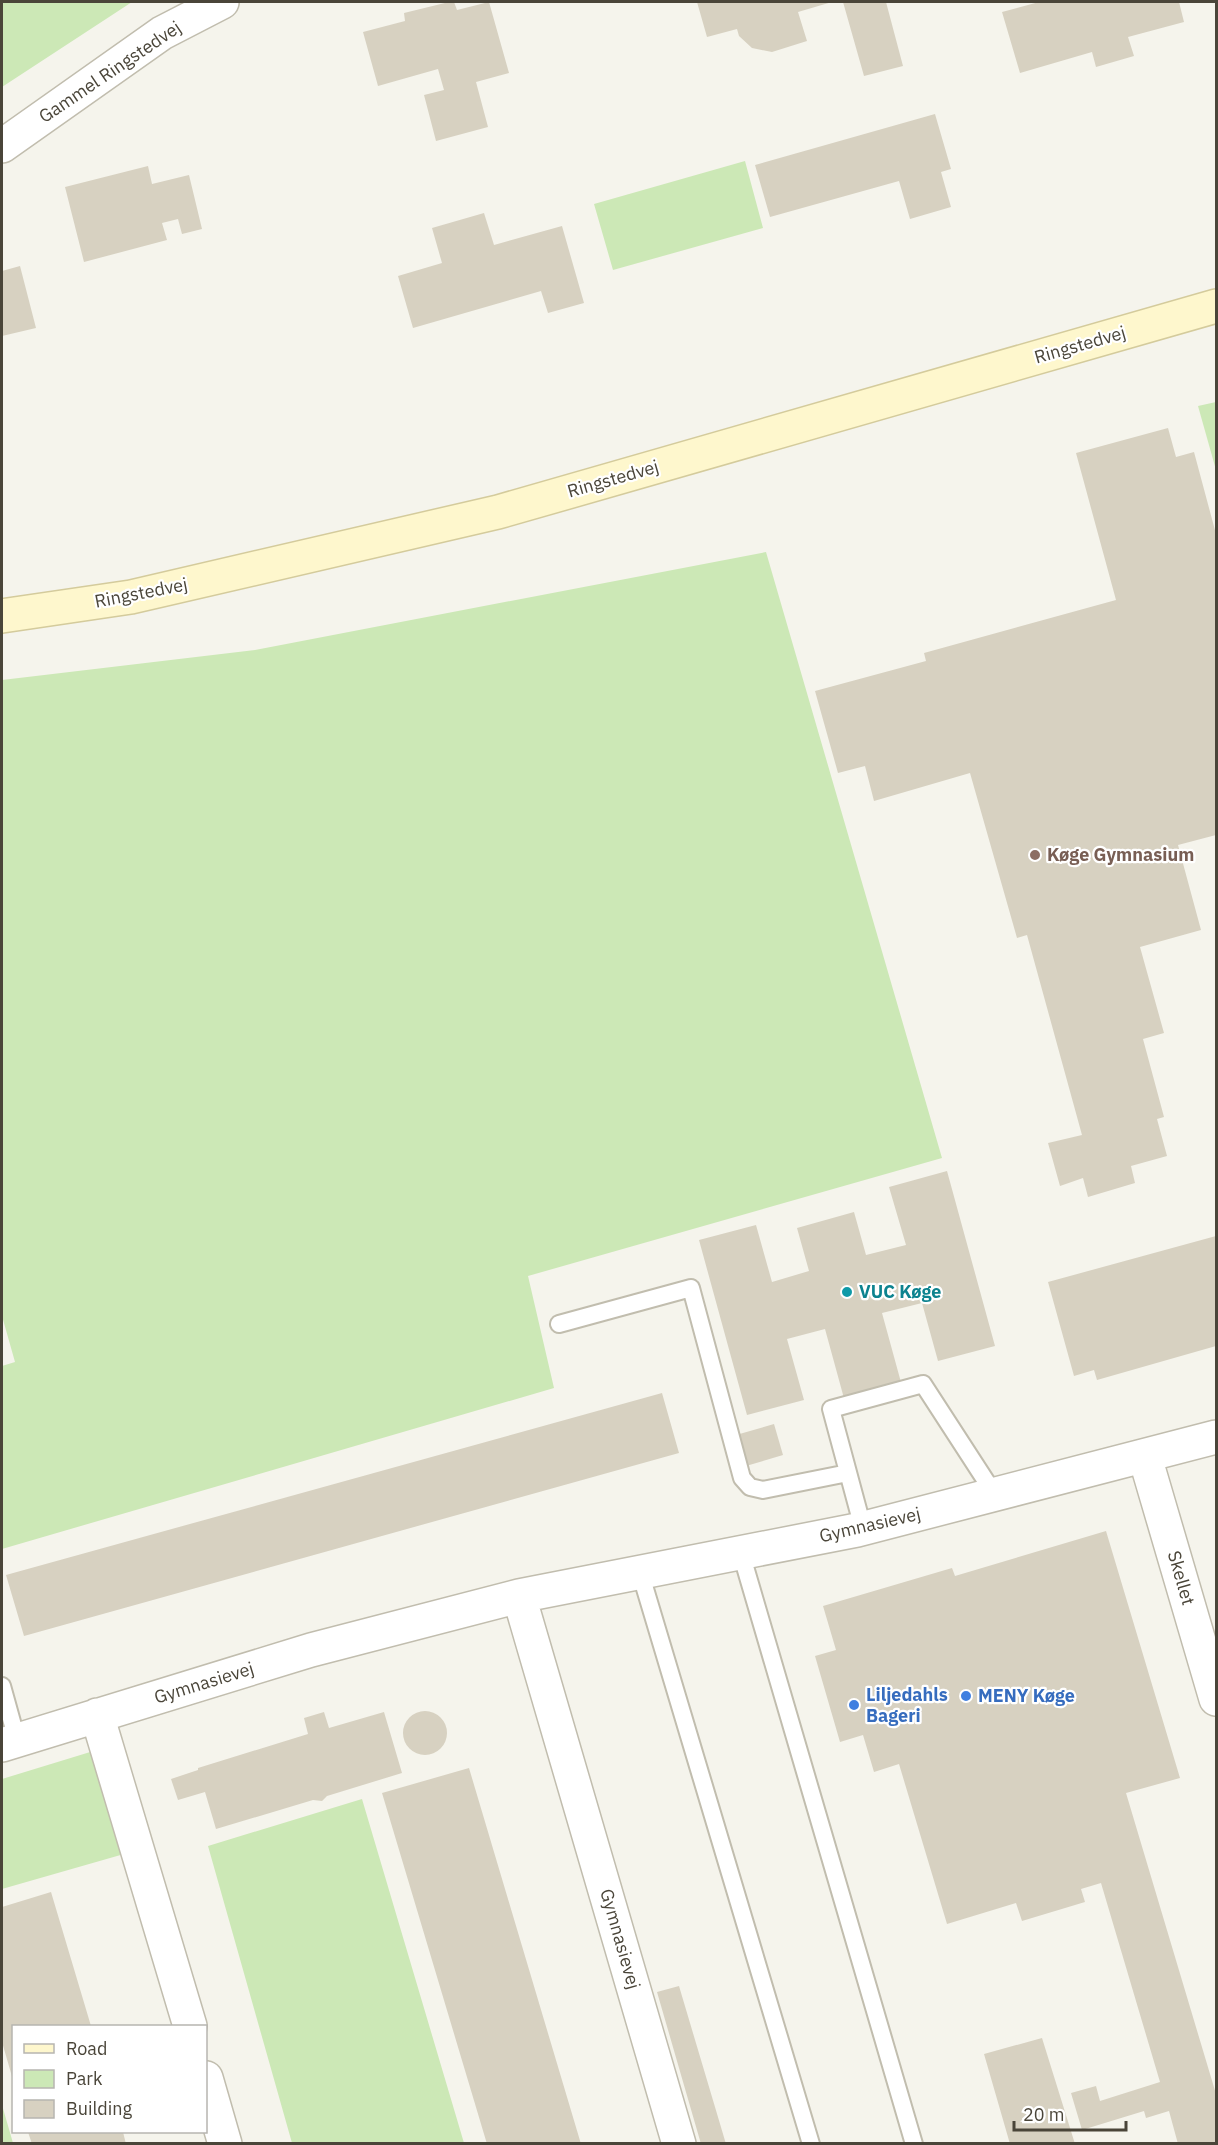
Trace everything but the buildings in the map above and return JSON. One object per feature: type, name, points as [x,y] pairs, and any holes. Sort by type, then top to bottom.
[{"type":"main road","name":"Ringstedvej","points":[[2,616],[131,597],[498,512],[1216,306]]},
{"type":"street","name":"Gammel Ringstedvej","points":[[2,146],[162,33],[222,2]]},
{"type":"street","name":"Gymnasievej","points":[[9,1742],[311,1650],[519,1596],[863,1528],[995,1496],[1216,1437]]},
{"type":"street","name":"Skellet","points":[[1145,1457],[1216,1699]]},
{"type":"street","name":"Gymnasievej","points":[[519,1596],[679,2144]]},
{"type":"street","points":[[97,1715],[190,2025]]},
{"type":"street","points":[[207,2081],[225,2144]]},
{"type":"lane","points":[[559,1323],[692,1288],[742,1478],[750,1487],[763,1490],[848,1473]]},
{"type":"lane","points":[[863,1528],[831,1409],[923,1384],[995,1496]]},
{"type":"lane","points":[[741,1553],[914,2144]]},
{"type":"lane","points":[[640,1572],[811,2144]]},
{"type":"lane","points":[[2,1686],[9,1742]]},
{"type":"green space","points":[[2,2],[132,2],[2,87]]},
{"type":"green space","points":[[745,161],[763,228],[613,270],[594,204]]},
{"type":"green space","points":[[1216,402],[1216,470],[1198,406]]},
{"type":"green space","points":[[766,552],[942,1158],[528,1276],[554,1388],[2,1549],[2,1366],[15,1362],[2,1316],[2,680],[255,650]]},
{"type":"green space","points":[[100,1749],[131,1852],[2,1889],[2,1779]]},
{"type":"green space","points":[[362,1799],[464,2143],[292,2143],[208,1846]]},
{"type":"green space","points":[[2,2105],[13,2143],[2,2143]]},
{"type":"place","name":"Køge Gymnasium","points":[[1035,855]]},
{"type":"place","name":"VUC Køge","points":[[847,1292]]},
{"type":"place","name":"MENY Køge","points":[[966,1696]]},
{"type":"place","name":"Liljedahls Bageri","points":[[854,1705]]}]
